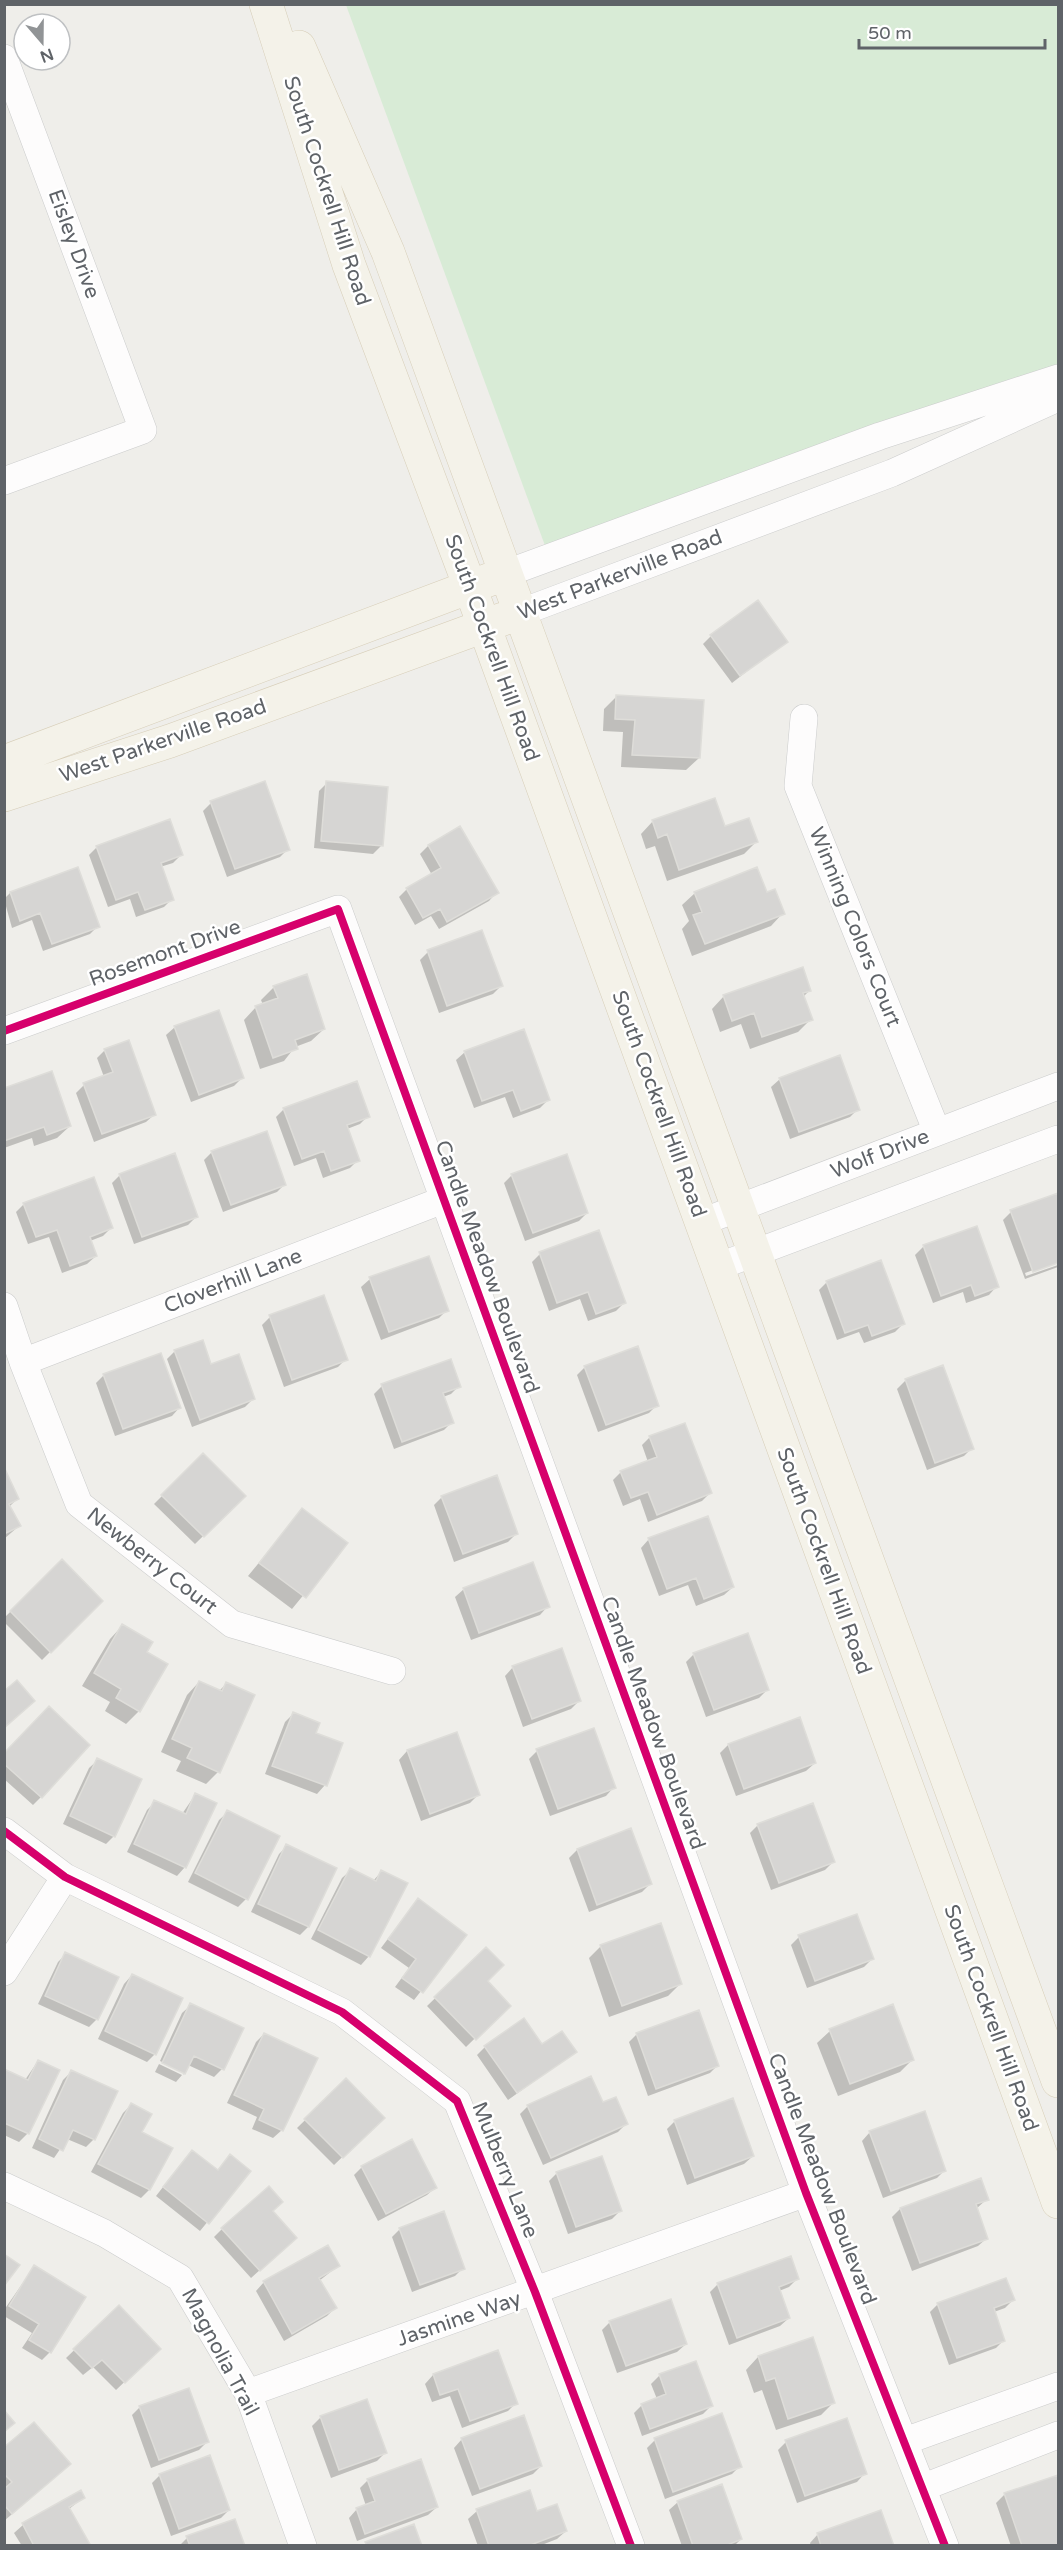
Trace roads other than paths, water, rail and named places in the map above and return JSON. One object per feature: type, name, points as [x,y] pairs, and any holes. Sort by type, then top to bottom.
[{"type":"main road","name":"South Cockrell Hill Road","points":[[266,4],[349,265],[470,587],[1059,2202]]},
{"type":"main road","name":"South Cockrell Hill Road","points":[[280,4],[388,252],[522,612],[1059,2081]]},
{"type":"main road","name":"West Parkerville Road","points":[[4,762],[507,573]]},
{"type":"main road","name":"West Parkerville Road","points":[[4,795],[170,741],[522,612]]},
{"type":"main road","points":[[903,1776],[942,1762]]},
{"type":"street","name":"Eisley Drive","points":[[4,58],[11,97],[143,430],[4,481]]},
{"type":"street","name":"West Parkerville Road","points":[[507,573],[880,436],[1059,378]]},
{"type":"street","name":"West Parkerville Road","points":[[522,612],[892,473],[1059,398]]},
{"type":"street","name":"Winning Colors Court","points":[[804,718],[798,786],[937,1132]]},
{"type":"street","name":"Rosemont Drive","points":[[4,1031],[338,909]]},
{"type":"street","name":"Candle Meadow Boulevard","points":[[338,909],[806,2193],[924,2487],[945,2546]]},
{"type":"street","name":"Wolf Drive","points":[[702,1222],[1059,1086]]},
{"type":"street","points":[[717,1267],[1059,1139]]},
{"type":"street","name":"Cloverhill Lane","points":[[23,1362],[443,1200]]},
{"type":"street","name":"Newberry Court","points":[[4,1306],[23,1362],[79,1504],[232,1623],[392,1671]]},
{"type":"street","name":"Mulberry Lane","points":[[4,1831],[64,1877],[342,2012],[457,2101],[535,2292],[631,2546]]},
{"type":"street","points":[[4,1972],[64,1877]]},
{"type":"street","name":"Magnolia Trail","points":[[4,2186],[104,2233],[180,2278],[248,2393],[303,2546]]},
{"type":"street","name":"Jasmine Way","points":[[248,2393],[806,2193]]},
{"type":"street","points":[[905,2441],[1059,2386]]},
{"type":"street","points":[[924,2487],[1059,2435]]}]
